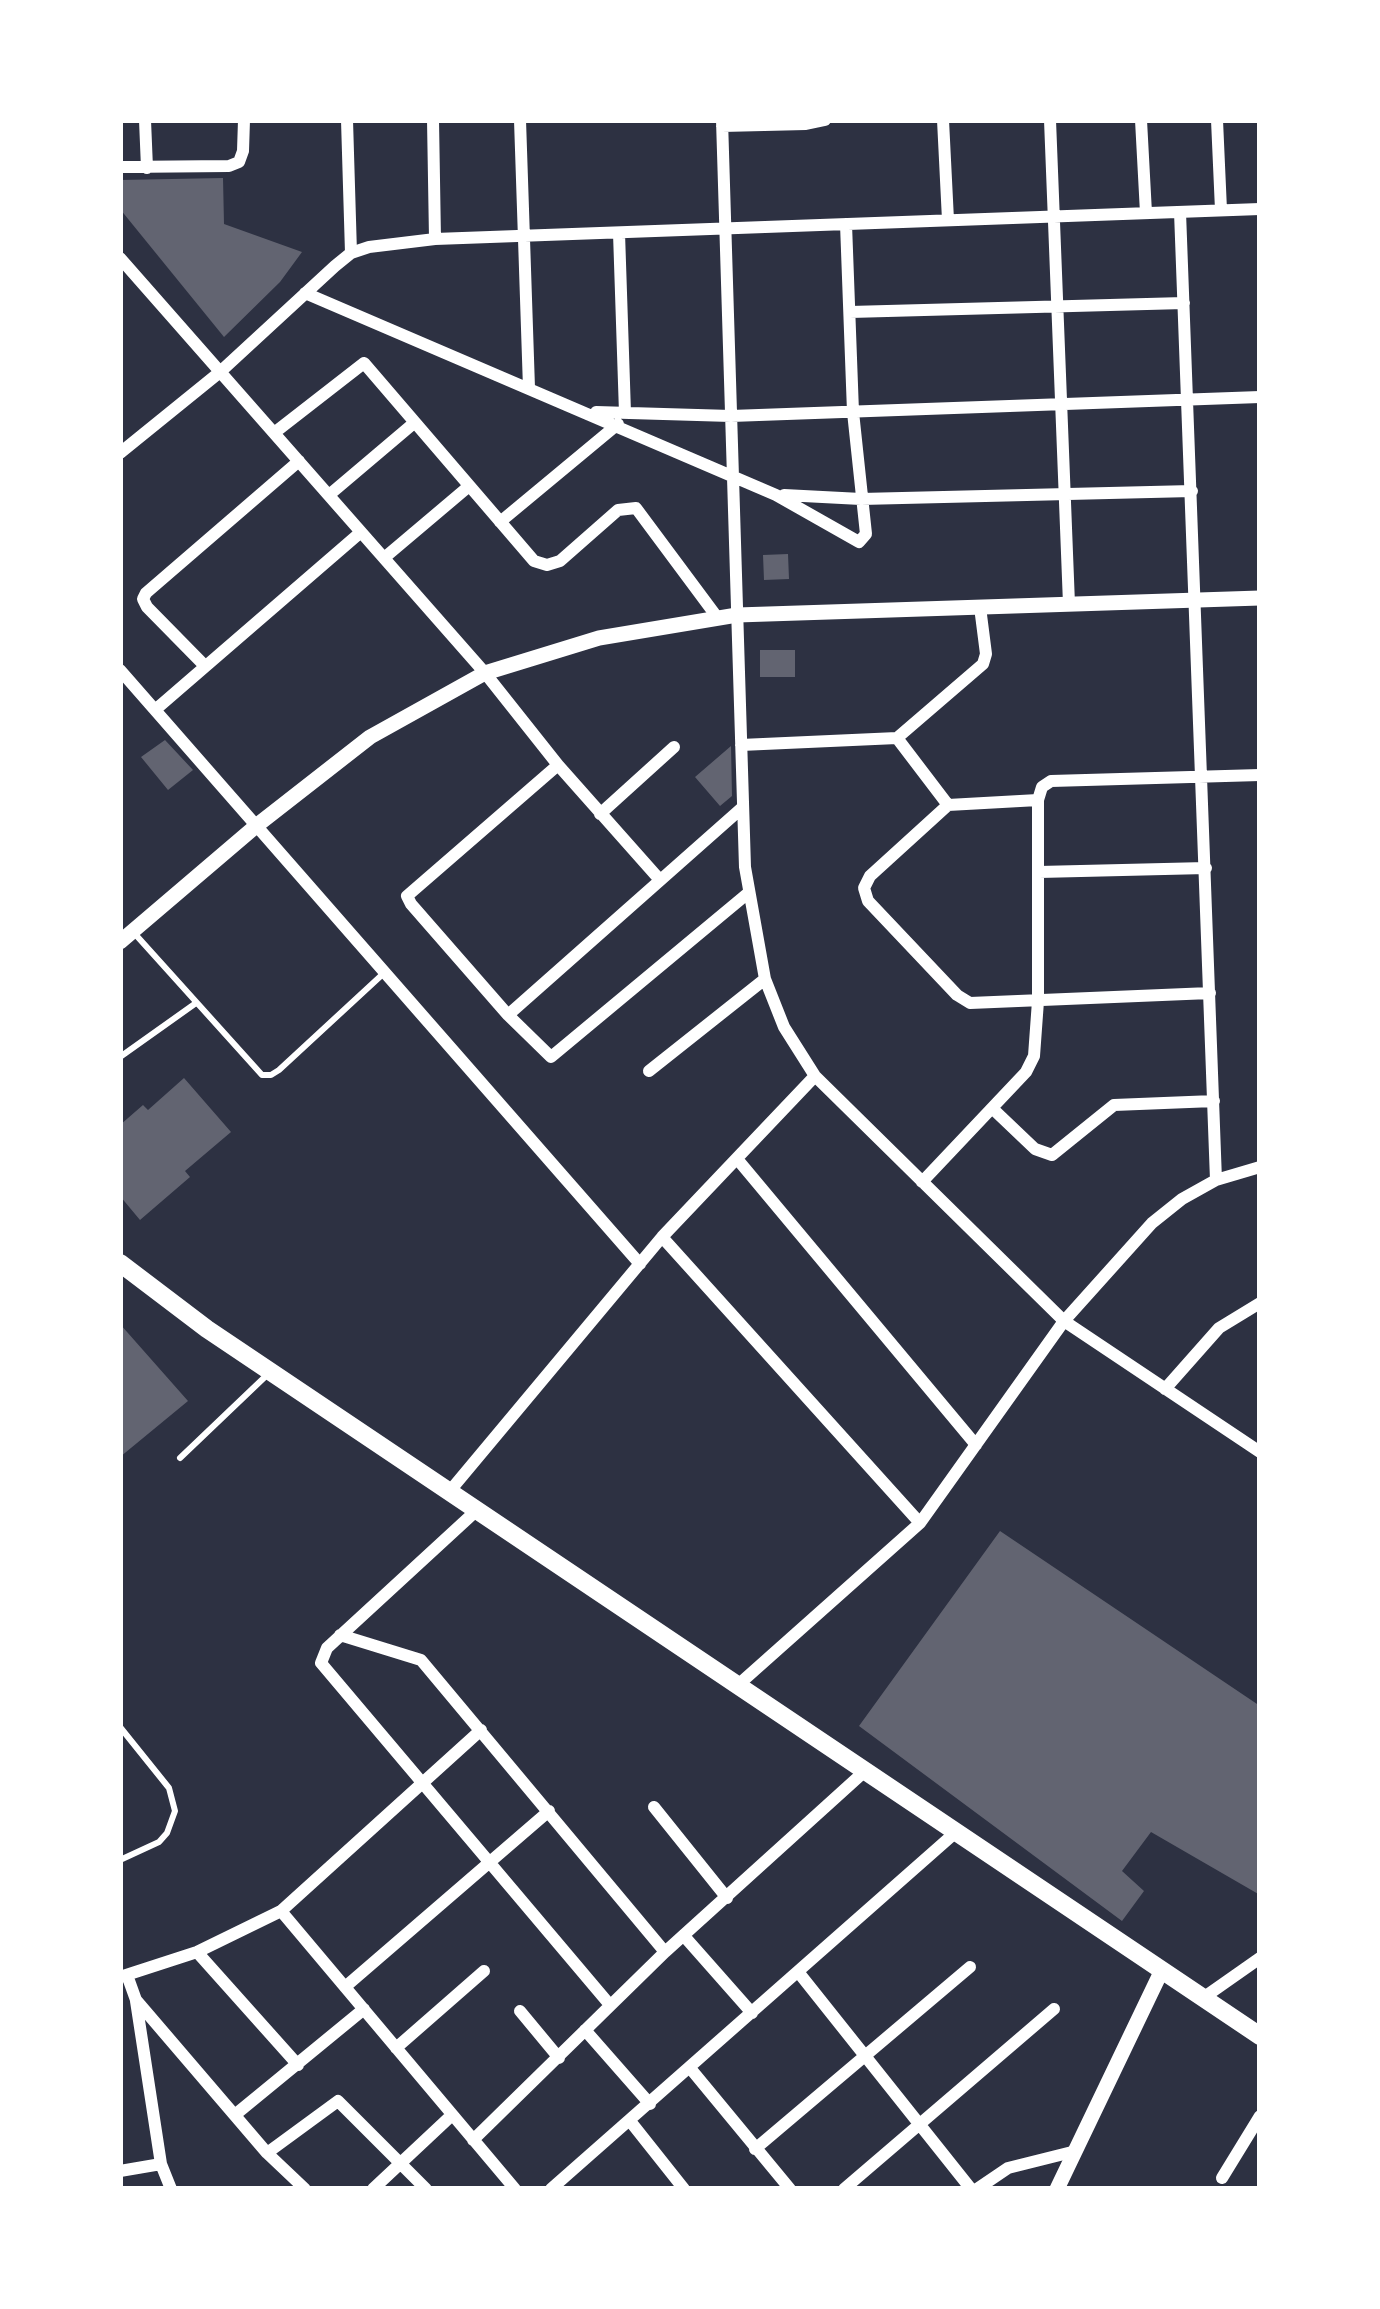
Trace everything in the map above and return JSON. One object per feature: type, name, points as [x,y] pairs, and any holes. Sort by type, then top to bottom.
[{"type":"highway","points":[[120,1262],[176,1308],[1260,2036]]},
{"type":"street","points":[[145,120],[147,168]]},
{"type":"street","points":[[120,167],[211,169],[238,162],[244,120]]},
{"type":"street","points":[[347,120],[351,254]]},
{"type":"street","points":[[433,120],[435,238]]},
{"type":"street","points":[[520,120],[529,388]]},
{"type":"street","points":[[825,120],[722,123],[742,808],[747,895],[765,979],[784,1028],[815,1076],[1064,1322],[1259,1450]]},
{"type":"street","points":[[943,120],[948,220]]},
{"type":"street","points":[[1050,120],[1070,604]]},
{"type":"street","points":[[1141,120],[1146,213]]},
{"type":"street","points":[[1217,120],[1222,210]]},
{"type":"street","points":[[120,453],[220,372],[351,254],[393,242],[1260,209]]},
{"type":"street","points":[[1180,212],[1216,1180]]},
{"type":"street","points":[[621,419],[734,479],[776,495],[859,542],[866,534],[853,412],[846,224]]},
{"type":"street","points":[[619,232],[621,419]]},
{"type":"street","points":[[120,258],[660,880]]},
{"type":"street","points":[[305,292],[585,412],[621,419],[1260,397]]},
{"type":"street","points":[[850,312],[1184,303]]},
{"type":"street","points":[[274,433],[364,363],[534,561],[548,565],[560,561],[618,510],[636,508],[716,617]]},
{"type":"street","points":[[500,522],[621,419]]},
{"type":"street","points":[[329,495],[414,423]]},
{"type":"street","points":[[205,666],[147,608],[146,592],[299,461]]},
{"type":"street","points":[[384,558],[467,488]]},
{"type":"street","points":[[776,495],[861,499],[1192,491]]},
{"type":"street","points":[[155,710],[361,532]]},
{"type":"street","points":[[126,937],[370,737],[485,673],[598,638],[736,615],[1260,598]]},
{"type":"street","points":[[741,745],[897,738],[982,664],[985,646],[980,607]]},
{"type":"street","points":[[120,670],[640,1264]]},
{"type":"street","points":[[897,738],[949,805]]},
{"type":"street","points":[[600,814],[674,748]]},
{"type":"street","points":[[558,765],[407,896],[546,1054],[557,1056],[747,895]]},
{"type":"street","points":[[922,1181],[1031,1064],[1038,1001],[1038,800],[1042,787],[1052,781],[1260,775]]},
{"type":"street","points":[[1038,800],[949,805],[870,876],[864,888],[868,901],[963,999],[977,1004],[1210,993]]},
{"type":"street","points":[[508,1015],[742,808]]},
{"type":"street","points":[[1039,872],[1206,868]]},
{"type":"street","points":[[649,1071],[765,979]]},
{"type":"street","points":[[449,1492],[662,1237],[815,1076]]},
{"type":"street","points":[[993,1108],[1035,1148],[1052,1155],[1114,1105],[1214,1101]]},
{"type":"street","points":[[738,1160],[976,1445]]},
{"type":"street","points":[[738,1685],[920,1523],[1064,1322],[1152,1222],[1182,1198],[1216,1180],[1260,1167]]},
{"type":"street","points":[[662,1237],[920,1523]]},
{"type":"street","points":[[1166,1389],[1219,1328],[1260,1303]]},
{"type":"street","points":[[477,1510],[340,1635],[322,1654],[324,1671],[610,2005]]},
{"type":"street","points":[[340,1635],[421,1660],[665,1952]]},
{"type":"street","points":[[305,2189],[267,2153],[136,2000],[123,1976],[197,1952],[281,1911],[481,1730]]},
{"type":"street","points":[[473,2140],[665,1952],[865,1771]]},
{"type":"street","points":[[654,1807],[727,1898]]},
{"type":"street","points":[[345,1987],[549,1811]]},
{"type":"street","points":[[550,2189],[956,1832]]},
{"type":"street","points":[[281,1911],[515,2189]]},
{"type":"street","points":[[684,1936],[752,2013]]},
{"type":"street","points":[[197,1952],[298,2065]]},
{"type":"street","points":[[1203,1998],[1260,1958]]},
{"type":"street","points":[[755,2149],[970,1967]]},
{"type":"street","points":[[1057,2189],[1162,1970]]},
{"type":"street","points":[[396,2048],[484,1971]]},
{"type":"street","points":[[799,1973],[974,2189],[1008,2168],[1072,2152]]},
{"type":"street","points":[[136,2000],[161,2164],[171,2189]]},
{"type":"street","points":[[236,2114],[364,2009]]},
{"type":"street","points":[[844,2189],[1054,2009]]},
{"type":"street","points":[[520,2012],[559,2058]]},
{"type":"street","points":[[585,2030],[650,2104]]},
{"type":"street","points":[[690,2068],[790,2189]]},
{"type":"street","points":[[267,2153],[338,2101],[426,2189]]},
{"type":"street","points":[[373,2189],[452,2115]]},
{"type":"street","points":[[1222,2178],[1260,2116]]},
{"type":"street","points":[[630,2121],[683,2189]]},
{"type":"street","points":[[120,2170],[161,2164]]},
{"type":"lane","points":[[126,937],[196,1003],[256,1070],[272,1075],[384,973]]},
{"type":"lane","points":[[120,1057],[196,1003]]},
{"type":"lane","points":[[180,1458],[271,1372]]},
{"type":"lane","points":[[120,1727],[170,1788],[175,1811],[159,1842],[120,1860]]},
{"type":"building","points":[[223,178],[224,224],[302,252],[280,282],[224,337],[120,209],[120,180]]},
{"type":"building","points":[[788,554],[789,579],[764,580],[763,555]]},
{"type":"building","points":[[760,650],[795,650],[795,677],[760,677]]},
{"type":"building","points":[[165,740],[193,770],[168,790],[141,757]]},
{"type":"building","points":[[731,746],[732,796],[720,806],[695,777]]},
{"type":"building","points":[[184,1078],[231,1132],[185,1171],[190,1177],[140,1220],[120,1196],[120,1125],[143,1105],[148,1110]]},
{"type":"building","points":[[120,1324],[188,1401],[120,1457]]},
{"type":"building","points":[[1000,1531],[1260,1706],[1260,1895],[1151,1832],[1122,1871],[1144,1891],[1122,1921],[859,1726]]}]
